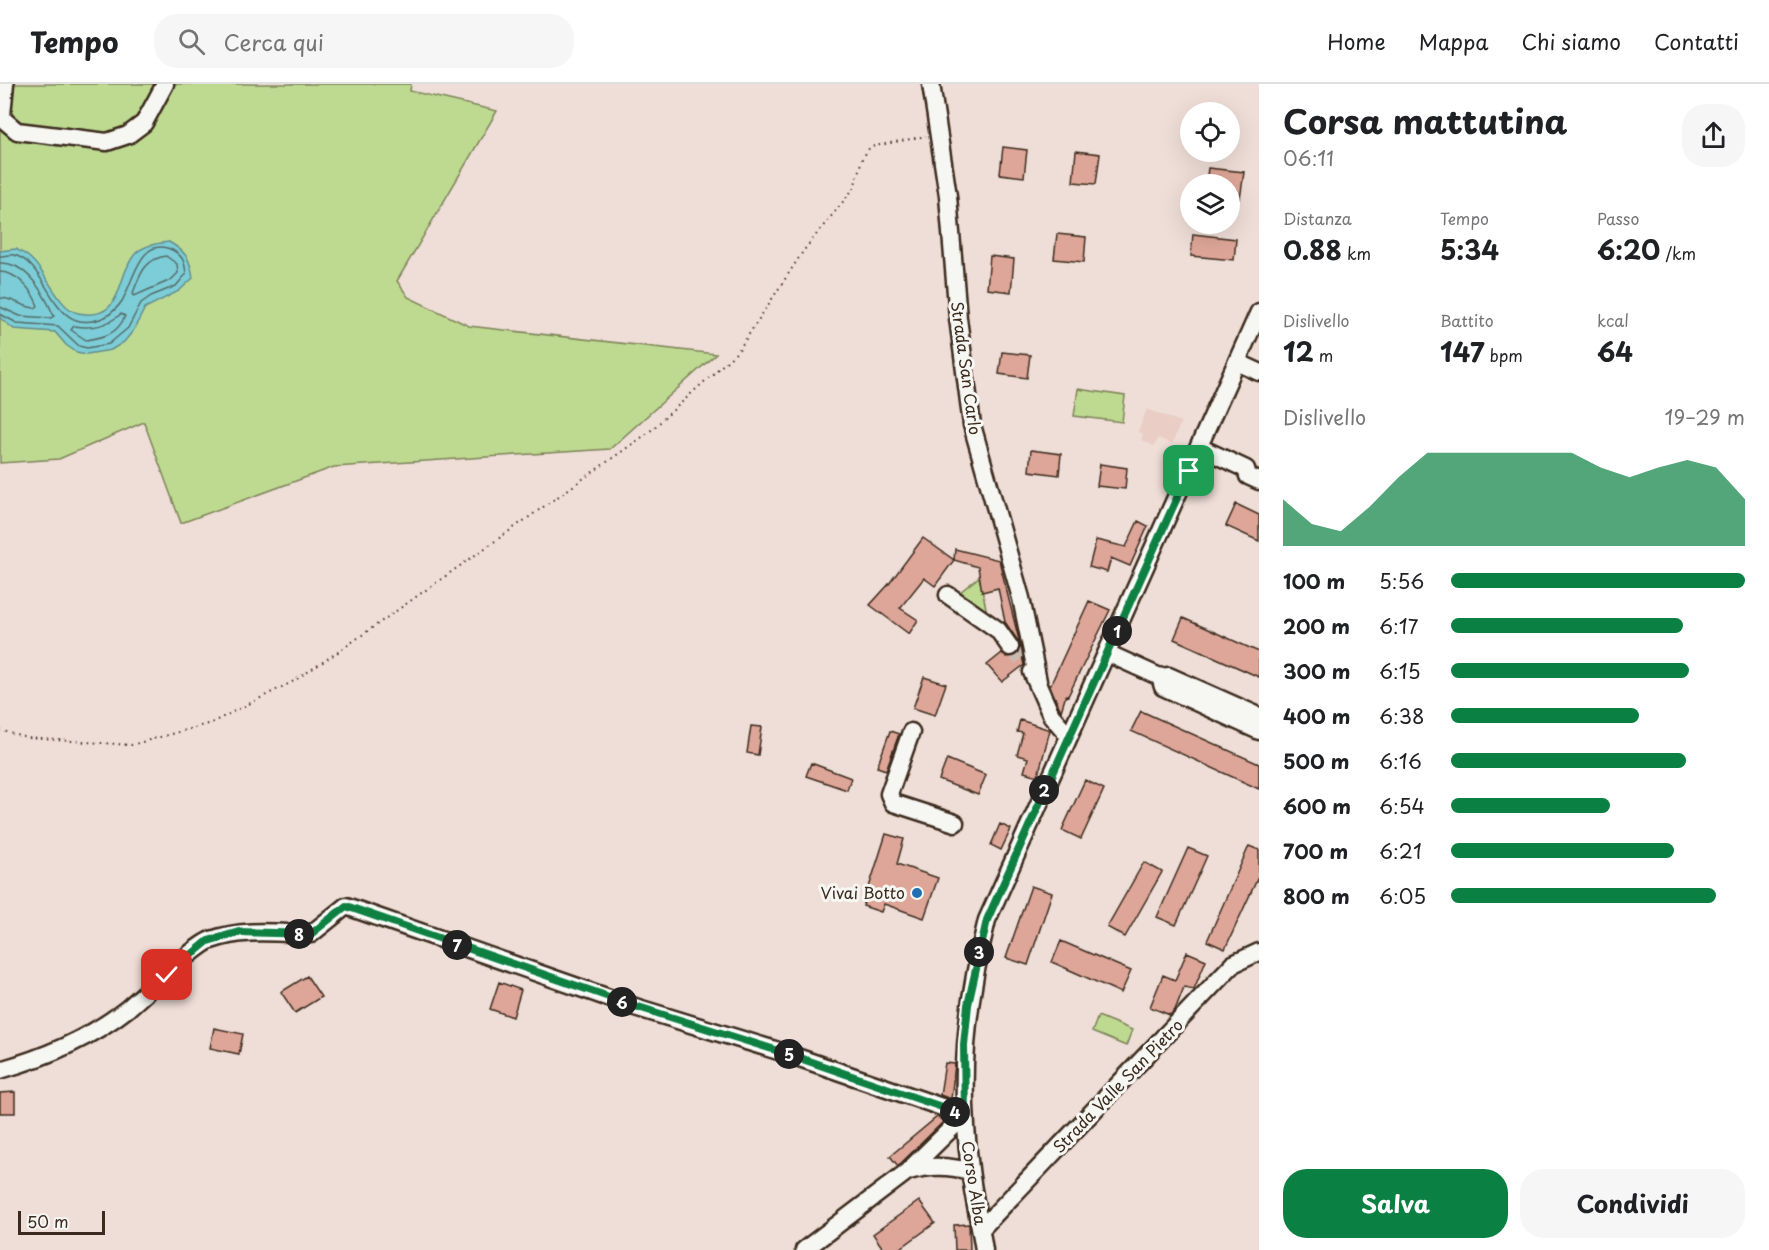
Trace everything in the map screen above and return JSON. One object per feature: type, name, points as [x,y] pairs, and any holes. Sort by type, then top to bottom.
[{"type":"street","points":[[6,84],[2,115],[4,120],[17,131],[107,142],[128,135],[144,123],[165,84]]},
{"type":"street","name":"Strada San Carlo","points":[[931,84],[948,196],[958,318],[972,425],[1021,598],[1038,681],[1052,715],[1069,736]]},
{"type":"street","name":"Corso Alba","points":[[984,1250],[970,1171],[965,1115],[964,1045],[968,1005],[987,920],[1258,316]]},
{"type":"street","points":[[1237,362],[1259,372]]},
{"type":"street","points":[[1199,447],[1252,468],[1248,476],[1259,481]]},
{"type":"street","points":[[948,595],[998,630],[1010,647]]},
{"type":"street","points":[[1107,653],[1160,677],[1169,676],[1259,716]]},
{"type":"street","name":"Strada San Carlo","points":[[1026,664],[1038,681]]},
{"type":"street","points":[[1160,677],[1163,687],[1259,731]]},
{"type":"street","points":[[911,732],[889,794],[890,800],[893,804],[955,823]]},
{"type":"street","points":[[0,1070],[30,1062],[79,1041],[125,1010],[208,941],[239,932],[311,934],[346,906],[635,1006],[785,1053],[965,1115],[908,1171],[804,1250]]},
{"type":"street","name":"Strada Valle San Pietro","points":[[981,1229],[1233,964],[1259,952]]},
{"type":"street","points":[[908,1171],[927,1166],[946,1166],[970,1171]]},
{"type":"path","points":[[0,730],[27,738],[131,745],[211,723],[294,681],[648,433],[738,351],[804,250],[854,188],[862,159],[870,147],[937,133]]},
{"type":"shaded area","points":[[1147,409],[1181,422],[1172,444],[1158,438],[1154,446],[1141,440],[1143,434],[1138,432]]},
{"type":"green space","points":[[0,84],[411,84],[410,91],[497,111],[397,281],[408,297],[469,326],[716,354],[610,449],[334,467],[181,523],[144,422],[59,459],[0,463]]},
{"type":"green space","points":[[1078,389],[1125,396],[1122,422],[1074,416]]},
{"type":"green space","points":[[979,577],[988,617],[955,596]]},
{"type":"green space","points":[[1098,1016],[1132,1030],[1126,1046],[1092,1032]]},
{"type":"water","points":[[169,242],[186,256],[193,278],[179,291],[145,308],[133,331],[124,342],[111,350],[87,354],[76,352],[66,345],[55,332],[14,329],[0,318],[0,251],[16,249],[26,255],[37,265],[65,305],[78,313],[93,314],[104,311],[117,296],[129,264],[138,251]]},
{"type":"building","points":[[1003,147],[1027,150],[1024,177],[1000,174]]},
{"type":"building","points":[[1076,151],[1100,154],[1096,184],[1073,182]]},
{"type":"building","points":[[1208,168],[1244,172],[1240,199],[1240,174],[1207,174]]},
{"type":"building","points":[[1057,234],[1086,237],[1084,262],[1054,259]]},
{"type":"building","points":[[1193,234],[1236,239],[1234,260],[1191,256]]},
{"type":"building","points":[[990,256],[1014,259],[1011,292],[987,289]]},
{"type":"building","points":[[1002,352],[1030,355],[1027,378],[999,374]]},
{"type":"building","points":[[1031,450],[1061,454],[1059,475],[1029,471]]},
{"type":"building","points":[[1100,464],[1127,468],[1125,489],[1097,486]]},
{"type":"building","points":[[1236,504],[1259,515],[1259,541],[1226,526]]},
{"type":"building","points":[[1138,521],[1148,526],[1130,566],[1111,558],[1107,572],[1089,567],[1096,540],[1126,547]]},
{"type":"building","points":[[923,538],[954,560],[935,586],[924,578],[900,608],[918,620],[909,634],[870,605],[889,584]]},
{"type":"building","points":[[955,549],[999,560],[1020,644],[1005,622],[998,588],[982,592],[978,567],[954,560]]},
{"type":"building","points":[[1089,601],[1110,610],[1068,696],[1066,695],[1061,711],[1050,686]]},
{"type":"building","points":[[1183,618],[1259,652],[1259,677],[1174,639]]},
{"type":"building","points":[[1020,647],[1024,665],[1002,682],[987,665],[1002,653],[1006,657],[1016,656]]},
{"type":"building","points":[[924,677],[946,684],[935,715],[913,708]]},
{"type":"building","points":[[1141,711],[1259,764],[1259,789],[1131,731]]},
{"type":"building","points":[[1020,720],[1050,730],[1038,776],[1024,772],[1028,758],[1017,755],[1023,733],[1017,732]]},
{"type":"building","points":[[751,726],[762,727],[758,755],[747,753]]},
{"type":"building","points":[[890,731],[899,734],[886,770],[877,767]]},
{"type":"building","points":[[947,759],[986,775],[978,795],[939,780]]},
{"type":"building","points":[[811,763],[851,778],[847,790],[806,776]]},
{"type":"building","points":[[1085,780],[1104,789],[1081,839],[1062,830]]},
{"type":"building","points":[[1000,824],[1011,829],[1001,850],[991,845]]},
{"type":"building","points":[[886,834],[904,839],[897,864],[938,878],[924,918],[884,904],[881,912],[863,906]]},
{"type":"building","points":[[1249,846],[1259,850],[1259,875],[1225,949],[1207,941]]},
{"type":"building","points":[[1188,848],[1207,856],[1176,925],[1157,917]]},
{"type":"building","points":[[1144,862],[1162,872],[1125,937],[1107,927]]},
{"type":"building","points":[[1031,886],[1052,893],[1028,965],[1006,958]]},
{"type":"building","points":[[1061,941],[1131,971],[1121,993],[1052,962]]},
{"type":"building","points":[[1187,952],[1206,960],[1194,989],[1184,987],[1175,1010],[1170,1015],[1150,1007],[1163,975],[1175,980]]},
{"type":"building","points":[[307,976],[321,997],[295,1013],[281,992]]},
{"type":"building","points":[[499,982],[521,990],[513,1017],[490,1009]]},
{"type":"building","points":[[214,1028],[243,1034],[239,1054],[210,1048]]},
{"type":"building","points":[[945,1063],[955,1064],[951,1099],[940,1095]]},
{"type":"building","points":[[15,1092],[15,1113],[0,1113],[0,1093]]},
{"type":"building","points":[[937,1117],[944,1121],[898,1166],[890,1156]]},
{"type":"building","points":[[919,1201],[935,1223],[898,1250],[884,1250],[873,1234]]},
{"type":"building","points":[[969,1224],[970,1250],[955,1250],[954,1225]]},
{"type":"tunnel","points":[[1010,647],[1026,664]]},
{"type":"place","name":"Vivai Botto","points":[[917,893]]},
{"type":"route","points":[[167,975],[208,941],[239,932],[311,934],[332,920],[346,906],[635,1006],[785,1053],[965,1115],[964,1045],[968,1005],[987,920],[1189,471]]}]
